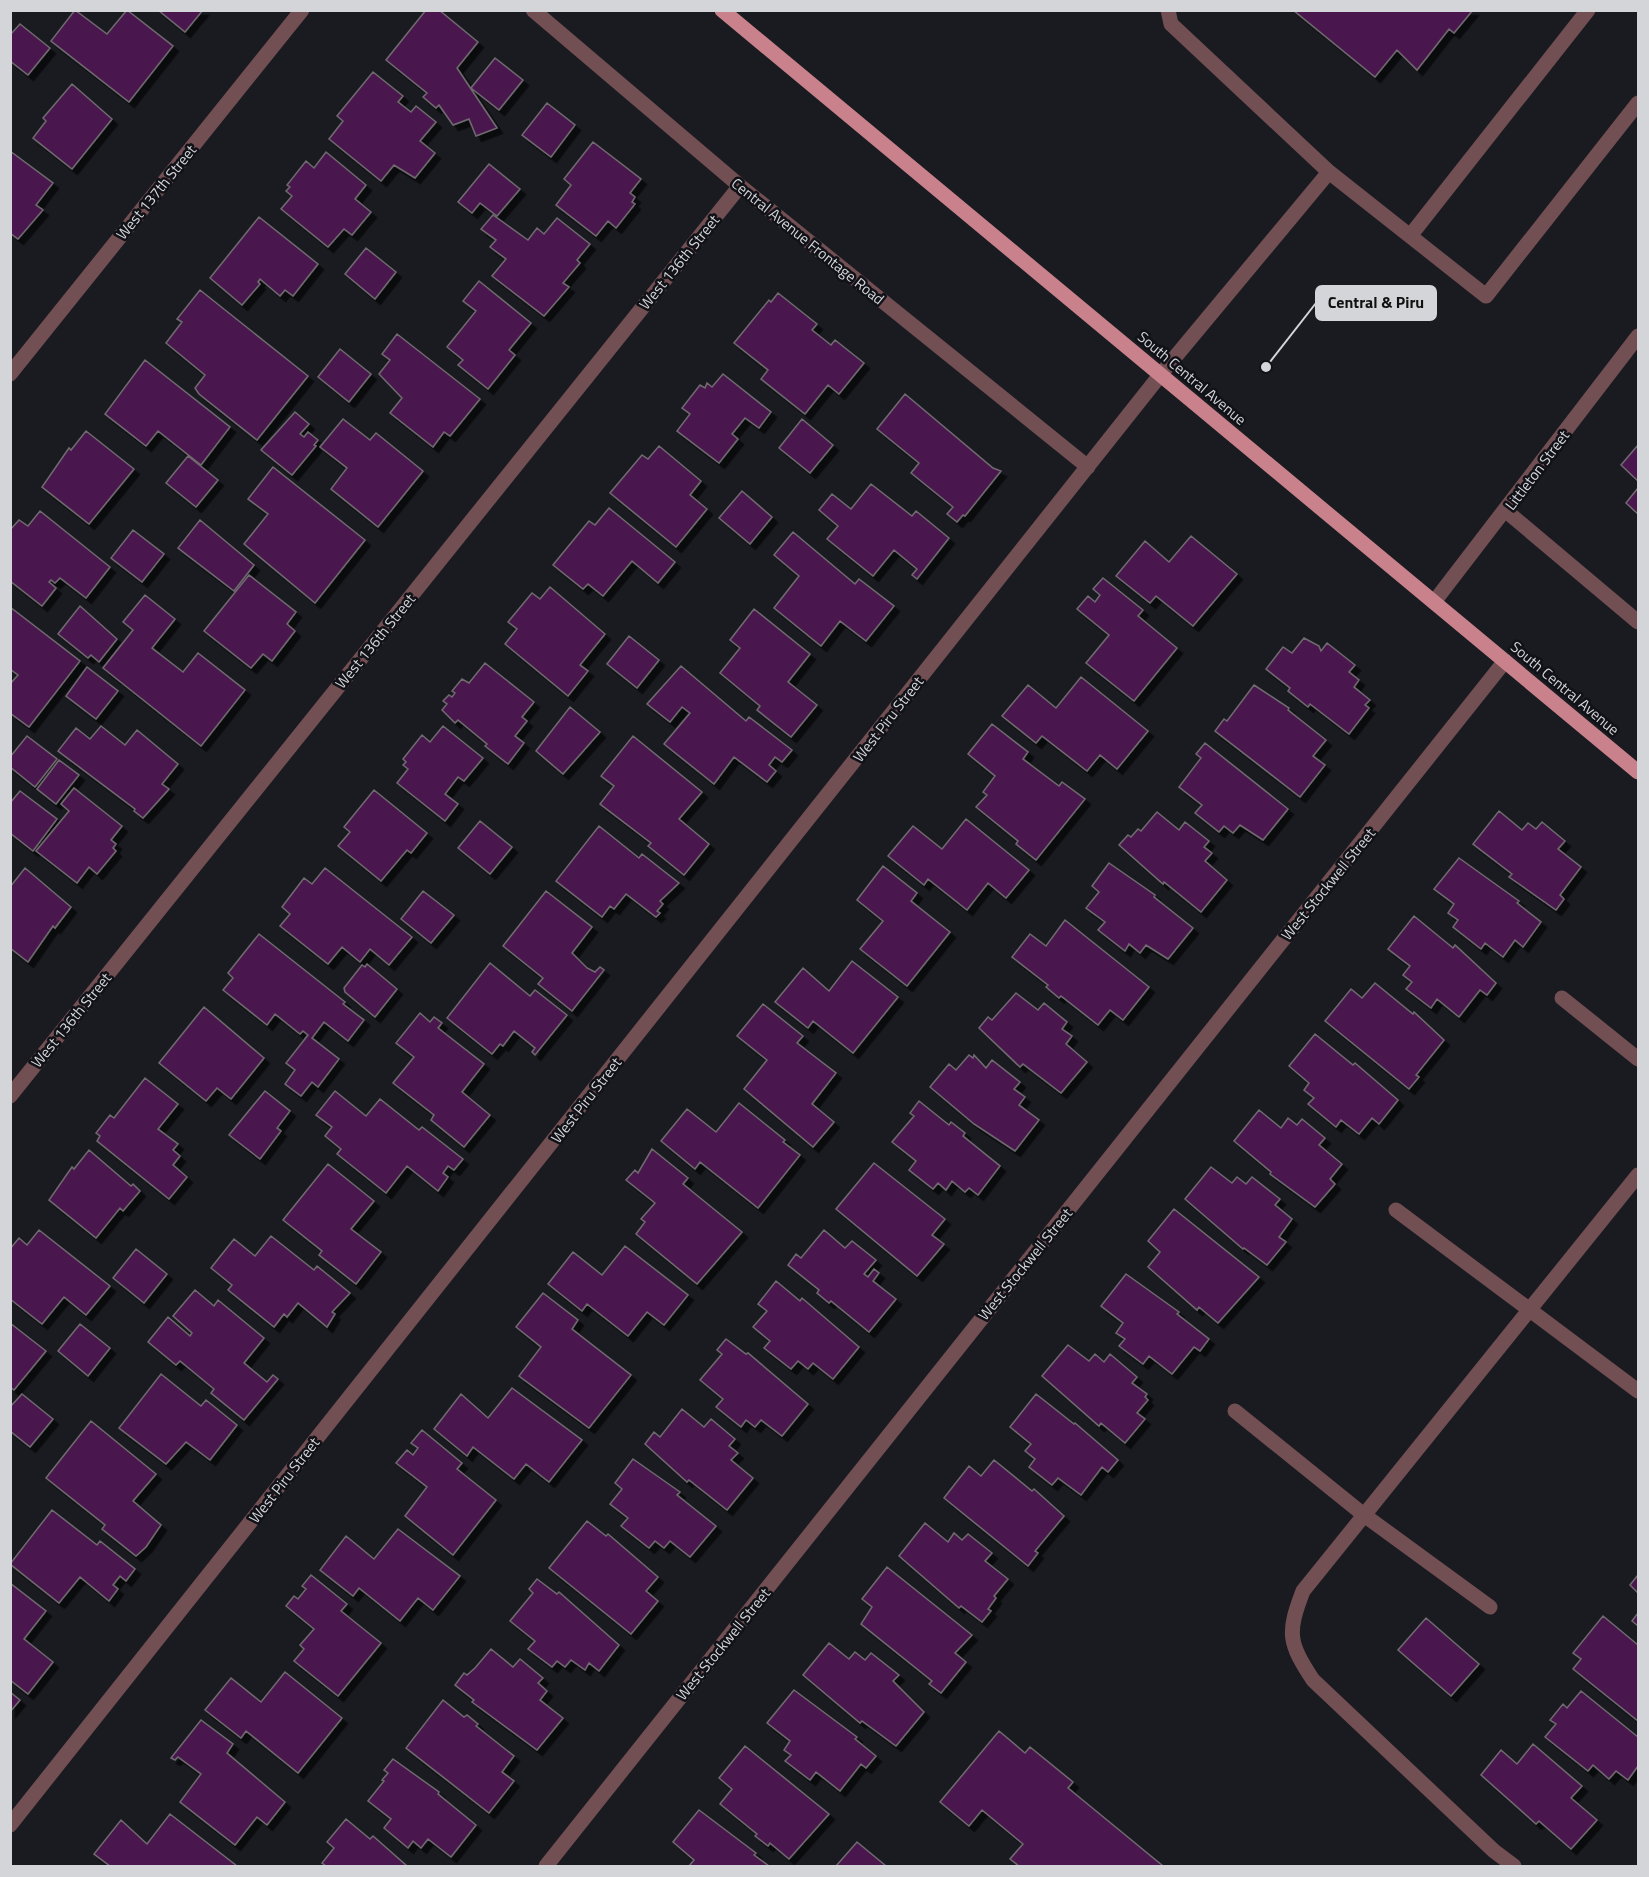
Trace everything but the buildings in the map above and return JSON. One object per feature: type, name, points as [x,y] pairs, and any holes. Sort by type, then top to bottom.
[{"type":"main road","name":"South Central Avenue","points":[[722,10],[1638,772]]},
{"type":"street","name":"West 137th Street","points":[[10,374],[302,10]]},
{"type":"street","name":"Central Avenue Frontage Road","points":[[533,10],[740,186],[1088,467]]},
{"type":"street","points":[[1168,10],[1171,24],[1329,172],[1486,296],[1638,102]]},
{"type":"street","points":[[1410,236],[1588,10]]},
{"type":"street","name":"West Piru Street","points":[[10,1825],[1161,374],[1329,172]]},
{"type":"street","name":"West 136th Street","points":[[10,1096],[740,186]]},
{"type":"street","name":"Littleton Street","points":[[1434,602],[1638,336]]},
{"type":"street","points":[[1506,511],[1638,622]]},
{"type":"street","name":"West Stockwell Street","points":[[546,1866],[1504,661]]},
{"type":"street","points":[[1562,998],[1638,1059]]},
{"type":"street","points":[[1514,1866],[1494,1851],[1312,1680],[1294,1650],[1292,1621],[1303,1591],[1638,1175]]},
{"type":"street","points":[[1396,1210],[1638,1391]]},
{"type":"street","points":[[1235,1411],[1364,1515],[1490,1607]]},
{"type":"place","name":"Central & Piru","points":[[1266,367]]}]
